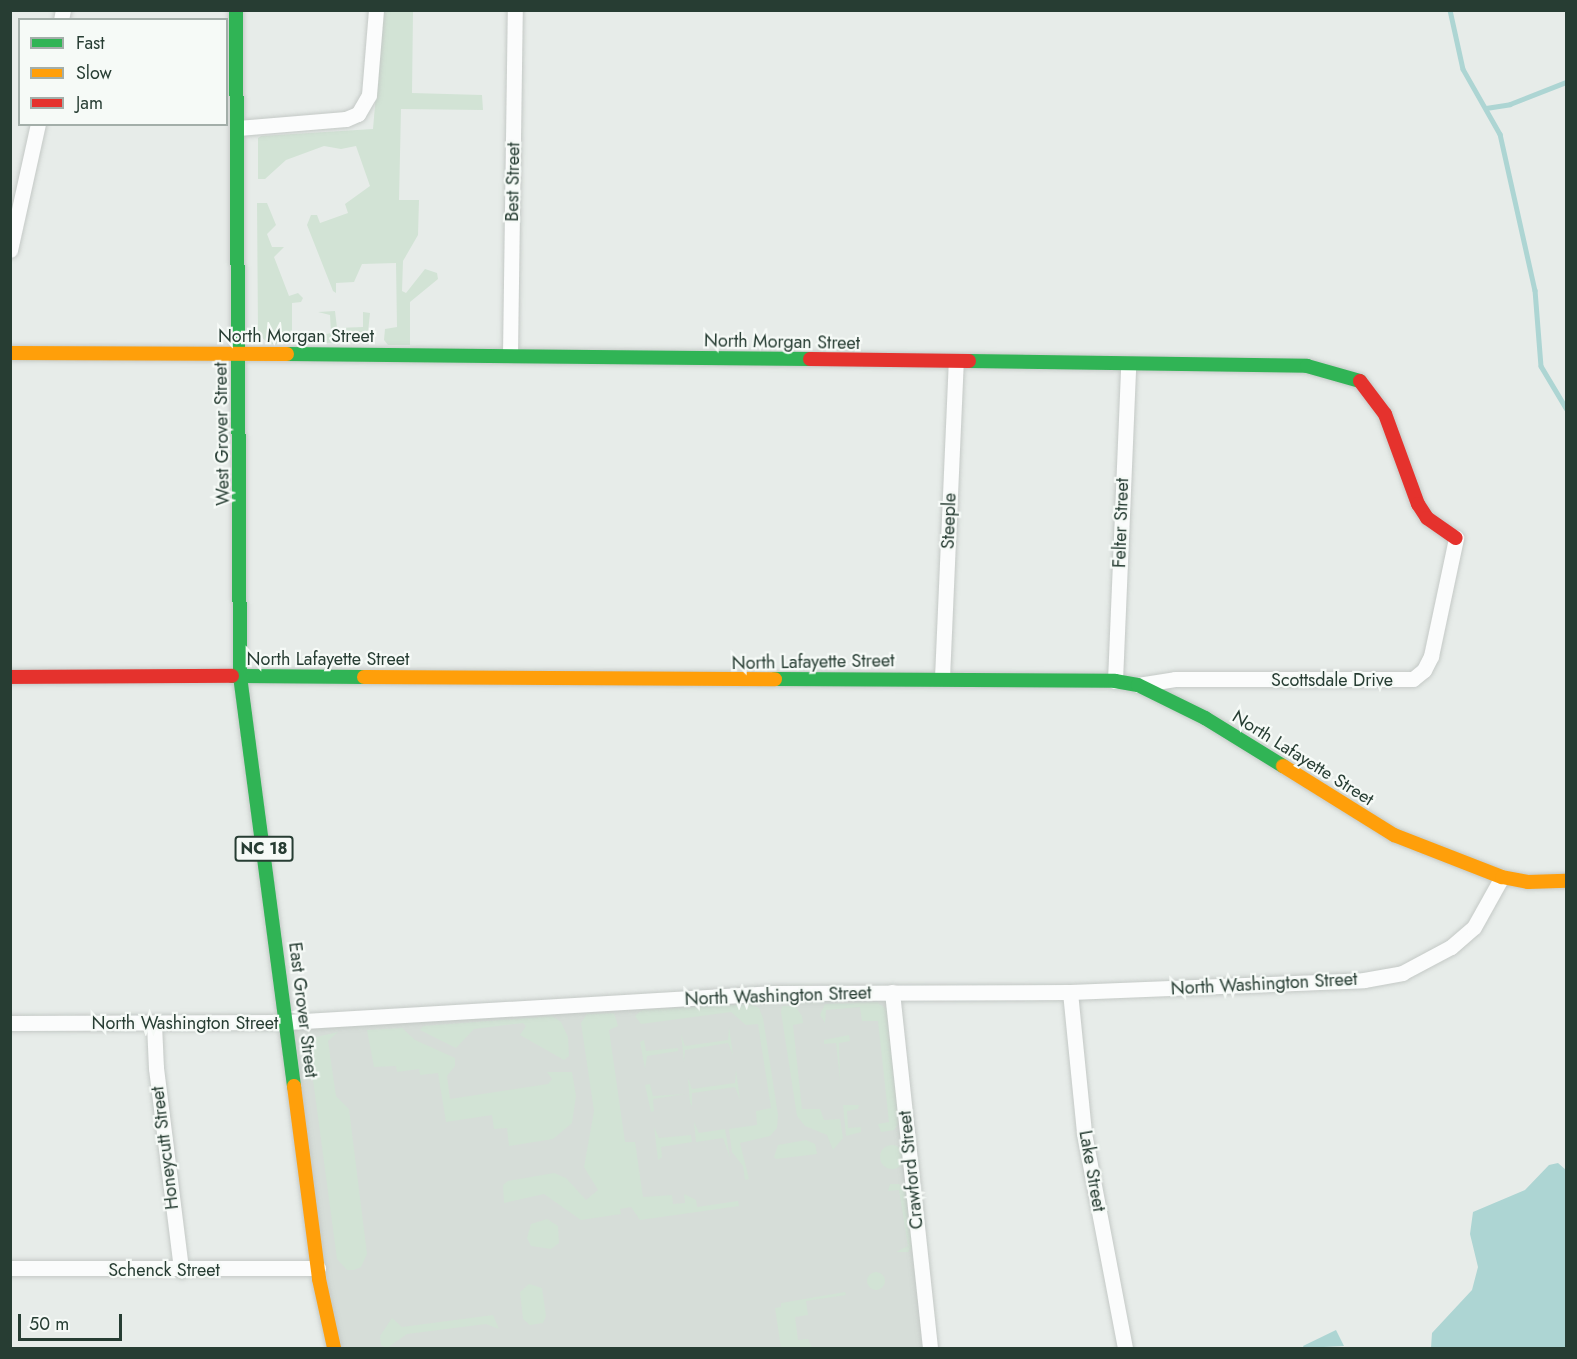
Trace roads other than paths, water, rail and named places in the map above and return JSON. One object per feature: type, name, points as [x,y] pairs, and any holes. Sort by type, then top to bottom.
[{"type":"street","name":"West Grover Street","points":[[236,10],[240,676]]},
{"type":"street","points":[[238,128],[345,119],[358,114],[367,102],[371,86],[376,10]]},
{"type":"street","name":"Best Street","points":[[510,354],[515,10]]},
{"type":"street","points":[[10,250],[38,126]]},
{"type":"street","name":"North Morgan Street","points":[[10,353],[510,354],[1128,366],[1307,366],[1358,379],[1374,395],[1385,414],[1427,518],[1456,538]]},
{"type":"street","name":"Steeple","points":[[942,678],[956,363]]},
{"type":"street","name":"Felter Street","points":[[1115,681],[1128,366]]},
{"type":"street","name":"Scottsdale Drive","points":[[1138,685],[1175,679],[1413,679],[1431,656],[1456,538]]},
{"type":"street","name":"North Lafayette Street","points":[[10,677],[240,676],[682,681],[942,678],[1115,681],[1138,685],[1205,718],[1394,835],[1502,877],[1528,882],[1566,881]]},
{"type":"street","name":"East Grover Street","points":[[240,676],[318,1268],[334,1348]]},
{"type":"street","name":"North Washington Street","points":[[10,1023],[287,1022],[774,993],[1070,992],[1309,984],[1402,973],[1432,960],[1474,927],[1502,877]]},
{"type":"street","name":"Crawford Street","points":[[892,992],[930,1348]]},
{"type":"street","name":"Lake Street","points":[[1070,992],[1084,1133],[1125,1348]]},
{"type":"street","name":"Honeycutt Street","points":[[154,1024],[156,1068],[181,1270]]},
{"type":"street","name":"Schenck Street","points":[[10,1268],[181,1270],[318,1268]]},
{"type":"water","points":[[1558,1163],[1566,1170],[1566,1348],[1431,1348],[1432,1333],[1472,1290],[1478,1267],[1470,1234],[1473,1212],[1525,1190],[1549,1165]]},
{"type":"water","points":[[1336,1330],[1344,1346],[1304,1348],[1303,1346]]},
{"type":"waterway","points":[[1450,10],[1463,69],[1500,134],[1535,290],[1541,366],[1566,408]]},
{"type":"waterway","points":[[1486,108],[1510,104],[1566,82]]}]
